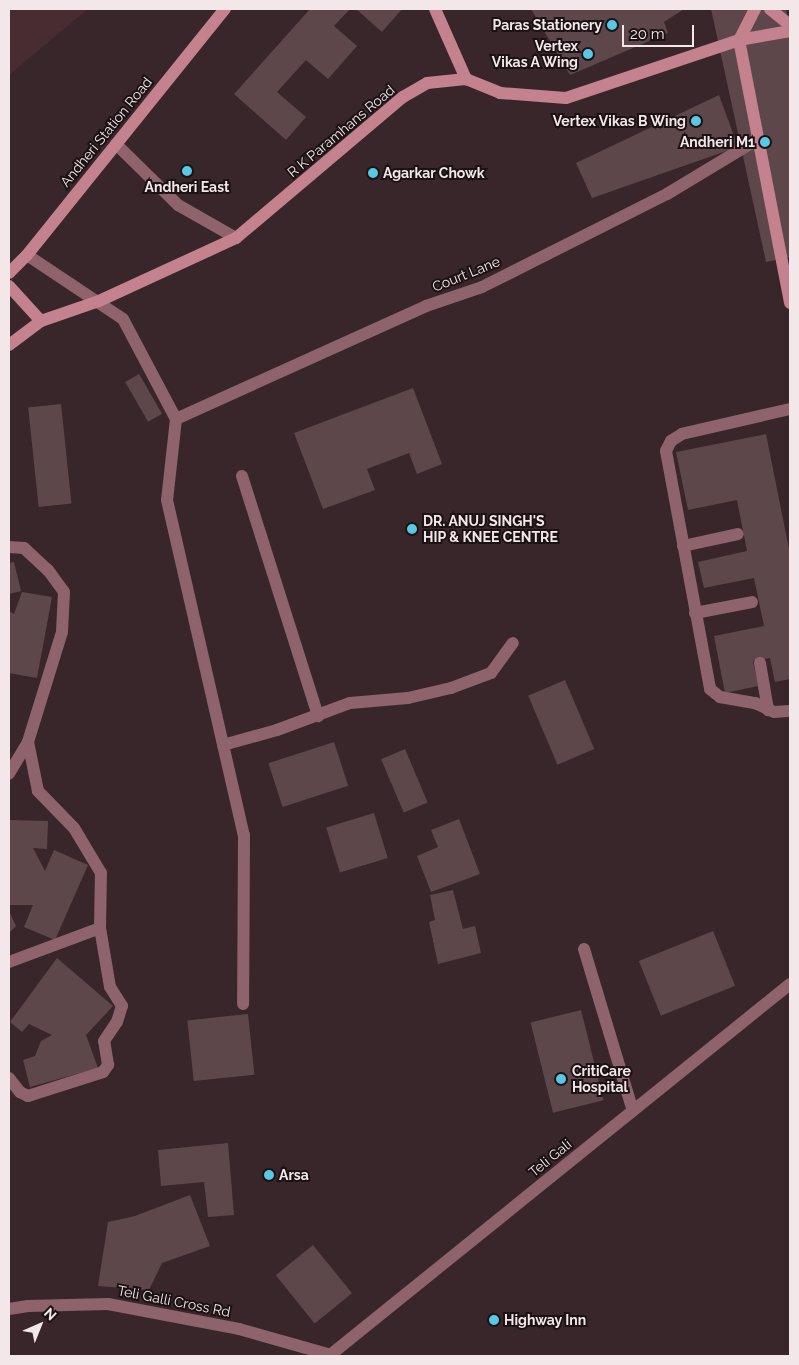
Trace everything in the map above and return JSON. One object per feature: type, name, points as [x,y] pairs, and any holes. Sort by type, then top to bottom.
[{"type":"main road","name":"Andheri Station Road","points":[[9,274],[27,255],[225,9]]},
{"type":"main road","points":[[435,9],[466,79]]},
{"type":"main road","points":[[754,9],[739,40],[790,303]]},
{"type":"main road","points":[[770,9],[790,25]]},
{"type":"main road","name":"R K Paramhans Road","points":[[9,345],[41,321],[99,301],[236,238],[403,97],[427,83],[466,79],[500,93],[566,98],[739,40],[790,30]]},
{"type":"main road","points":[[9,286],[41,321]]},
{"type":"street","name":"Court Lane","points":[[176,419],[426,306],[482,287],[667,194],[758,139]]},
{"type":"street","points":[[116,144],[178,205],[236,238]]},
{"type":"street","points":[[27,255],[124,319],[176,419],[167,500],[244,835],[243,1004]]},
{"type":"street","points":[[790,409],[682,434],[668,444],[666,451],[710,689],[720,696],[755,703],[768,710],[781,713],[790,711]]},
{"type":"street","points":[[242,476],[318,716]]},
{"type":"street","points":[[683,546],[738,534]]},
{"type":"street","points":[[9,547],[24,548],[48,570],[64,592],[62,632],[28,742],[9,774]]},
{"type":"street","points":[[695,613],[752,602]]},
{"type":"street","points":[[224,745],[318,716],[350,704],[408,698],[442,690],[491,673],[513,643]]},
{"type":"street","points":[[760,663],[768,710]]},
{"type":"street","points":[[9,1078],[20,1092],[28,1096],[103,1072],[108,1065],[104,1041],[117,1022],[122,1006],[110,986],[100,928],[101,874],[74,828],[38,791],[28,742]]},
{"type":"street","points":[[9,962],[100,928]]},
{"type":"street","points":[[584,949],[633,1111]]},
{"type":"street","name":"Teli Gali","points":[[330,1355],[790,984]]},
{"type":"street","name":"Teli Galli Cross Rd","points":[[9,1309],[28,1306],[108,1304],[239,1329],[330,1355]]},
{"type":"shaded area","points":[[9,9],[88,9],[9,75]]},
{"type":"building","points":[[310,9],[350,9],[334,26],[357,46],[328,79],[306,60],[277,92],[306,117],[286,140],[234,94]]},
{"type":"building","points":[[356,9],[402,9],[382,32]]},
{"type":"building","name":"Vertex Vikas A Wing","points":[[531,9],[684,9],[664,22],[668,33],[570,75]]},
{"type":"building","name":"Andheri M1","points":[[711,9],[786,9],[790,27],[790,257],[766,262]]},
{"type":"building","name":"Vertex Vikas B Wing","points":[[719,95],[738,147],[592,198],[576,163]]},
{"type":"building","points":[[139,374],[162,414],[148,422],[125,382]]},
{"type":"building","points":[[413,388],[442,464],[417,474],[409,453],[367,469],[375,490],[323,509],[294,433]]},
{"type":"building","points":[[61,404],[71,503],[39,507],[28,407]]},
{"type":"building","points":[[766,434],[790,554],[790,679],[775,682],[770,658],[753,661],[758,686],[725,693],[714,636],[764,626],[754,578],[704,588],[698,562],[747,551],[737,500],[688,510],[676,452]]},
{"type":"building","points":[[14,562],[21,591],[9,594],[9,563]]},
{"type":"building","points":[[22,592],[52,597],[37,678],[9,673],[9,611],[14,614]]},
{"type":"building","points":[[565,680],[594,749],[557,765],[528,696]]},
{"type":"building","points":[[334,742],[348,786],[283,807],[268,763]]},
{"type":"building","points":[[405,749],[428,802],[404,813],[381,759]]},
{"type":"building","points":[[374,813],[388,858],[340,873],[326,828]]},
{"type":"building","points":[[459,819],[480,874],[431,892],[417,856],[438,847],[431,830]]},
{"type":"building","points":[[9,820],[48,821],[47,849],[33,848],[45,871],[54,850],[88,865],[55,940],[24,927],[33,905],[9,905]]},
{"type":"building","points":[[453,890],[463,929],[475,926],[481,953],[438,964],[429,922],[435,920],[430,895]]},
{"type":"building","points":[[9,911],[16,926],[9,933]]},
{"type":"building","points":[[713,931],[735,986],[661,1016],[639,961]]},
{"type":"building","points":[[57,958],[113,1006],[86,1035],[98,1068],[30,1087],[23,1060],[35,1056],[41,1041],[52,1035],[29,1024],[22,1032],[10,1022]]},
{"type":"building","points":[[581,1010],[603,1100],[553,1113],[531,1023]]},
{"type":"building","points":[[248,1014],[254,1075],[194,1081],[187,1020]]},
{"type":"building","points":[[228,1143],[234,1215],[208,1217],[204,1182],[161,1186],[158,1150]]},
{"type":"building","points":[[190,1195],[210,1246],[162,1263],[149,1290],[98,1286],[108,1222],[135,1216]]},
{"type":"building","points":[[313,1245],[352,1293],[315,1323],[276,1275]]},
{"type":"place","name":"Paras Stationery","points":[[612,25]]},
{"type":"place","name":"Vertex Vikas A Wing","points":[[588,54]]},
{"type":"place","name":"Vertex Vikas B Wing","points":[[696,121]]},
{"type":"place","name":"Andheri M1","points":[[765,142]]},
{"type":"place","name":"Andheri East","points":[[187,171]]},
{"type":"place","name":"Agarkar Chowk","points":[[373,173]]},
{"type":"place","name":"DR. ANUJ SINGH'S HIP & KNEE CENTRE","points":[[412,529]]},
{"type":"place","name":"CritiCare Hospital","points":[[561,1079]]},
{"type":"place","name":"Arsa","points":[[269,1175]]},
{"type":"place","name":"Highway Inn","points":[[494,1320]]}]
